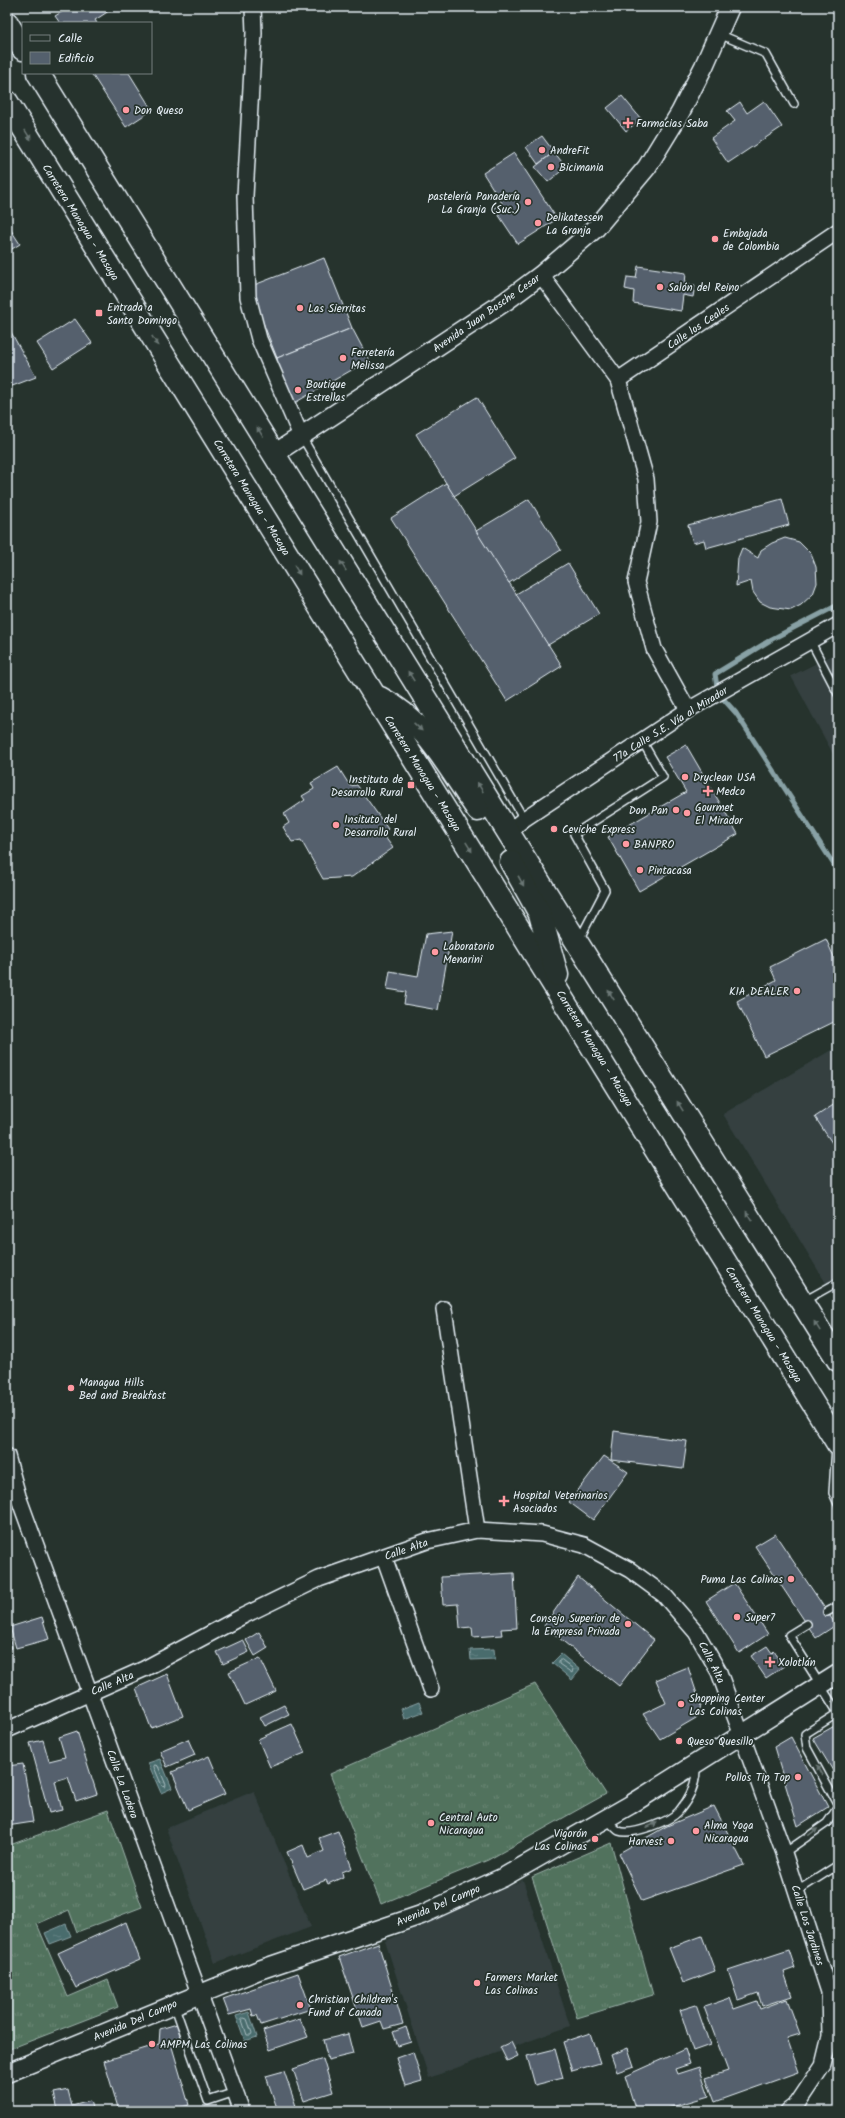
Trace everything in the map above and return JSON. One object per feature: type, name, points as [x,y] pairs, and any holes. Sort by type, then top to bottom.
[{"type":"highway","points":[[7,23],[22,47]]},
{"type":"highway","points":[[39,74],[274,454],[516,825],[578,942],[838,1360]]},
{"type":"highway","name":"Carretera Managua - Masaya","points":[[7,102],[561,993],[837,1443]]},
{"type":"highway","points":[[376,696],[396,706],[429,737],[482,815],[516,825]]},
{"type":"highway","points":[[516,825],[505,852],[540,914],[561,993]]},
{"type":"street","points":[[253,7],[254,33],[245,196],[248,297],[260,339],[301,436]]},
{"type":"street","name":"Avenida Juan Bosche Cesar","points":[[274,454],[506,301],[541,275],[596,228],[647,167],[680,113],[730,7]]},
{"type":"street","name":"Calle los Ceales","points":[[618,380],[838,231]]},
{"type":"street","points":[[541,275],[618,380],[646,479],[649,522],[636,582],[654,649],[688,710]]},
{"type":"street","name":"77a Calle S.E. Vía al Mirador","points":[[516,825],[688,710],[811,642],[838,625]]},
{"type":"street","points":[[444,1309],[477,1530]]},
{"type":"street","name":"Calle La Ladera","points":[[7,1456],[18,1496],[91,1692],[198,1994],[242,2111]]},
{"type":"street","name":"Calle Alta","points":[[7,1730],[144,1669],[243,1616],[319,1579],[427,1541],[477,1530],[542,1534],[584,1545],[630,1570],[664,1595],[696,1632],[719,1672],[741,1735]]},
{"type":"street","points":[[384,1556],[431,1689]]},
{"type":"street","name":"Avenida Del Campo","points":[[7,2073],[259,1970],[421,1915],[504,1877],[606,1818],[838,1674]]},
{"type":"street","name":"Calle Los Jardines","points":[[741,1735],[797,1891],[829,1992],[830,2036],[823,2065],[796,2104],[788,2111]]},
{"type":"lane","points":[[718,34],[766,54],[794,104]]},
{"type":"lane","points":[[301,436],[516,825]]},
{"type":"lane","points":[[811,642],[838,694]]},
{"type":"lane","points":[[578,942],[605,890],[574,834],[663,777],[642,741]]},
{"type":"lane","points":[[802,1302],[838,1282]]},
{"type":"lane","points":[[837,1443],[833,1493],[838,1504]]},
{"type":"lane","points":[[827,1612],[838,1606]]},
{"type":"lane","points":[[784,1854],[827,1822],[838,1806],[807,1748],[805,1734],[838,1713],[819,1686],[789,1635],[807,1624]]},
{"type":"lane","points":[[606,1818],[619,1831],[635,1832],[652,1826],[679,1812],[693,1789],[696,1774],[695,1762]]},
{"type":"lane","points":[[797,1891],[838,1865]]},
{"type":"lane","points":[[174,2004],[208,2101],[235,2092]]},
{"type":"shaded area","points":[[833,655],[838,663],[838,763],[791,676]]},
{"type":"shaded area","points":[[838,1046],[838,1303],[723,1114]]},
{"type":"shaded area","points":[[254,1791],[311,1927],[215,1963],[166,1828]]},
{"type":"shaded area","name":"Farmers Market Las Colinas","points":[[523,1880],[570,2026],[429,2078],[385,1941],[474,1903]]},
{"type":"green space","points":[[535,1684],[606,1794],[488,1860],[381,1904],[330,1774]]},
{"type":"green space","points":[[108,1810],[142,1907],[77,1932],[69,1910],[37,1924],[68,1997],[108,1980],[118,2007],[7,2050],[7,1846]]},
{"type":"green space","points":[[611,1843],[653,1995],[577,2018],[532,1877]]},
{"type":"water","points":[[494,1649],[495,1659],[471,1660],[470,1650]]},
{"type":"water","points":[[561,1654],[580,1670],[572,1680],[552,1663]]},
{"type":"water","points":[[419,1702],[423,1712],[404,1719],[401,1709]]},
{"type":"water","points":[[160,1759],[172,1788],[161,1793],[148,1763]]},
{"type":"water","points":[[66,1924],[71,1936],[50,1944],[45,1933]]},
{"type":"water","points":[[249,2012],[257,2037],[245,2041],[236,2016]]},
{"type":"building","points":[[70,7],[115,7],[95,20],[96,22],[59,22],[55,16]]},
{"type":"building","points":[[92,74],[130,74],[152,110],[126,127]]},
{"type":"building","points":[[622,96],[641,119],[626,131],[607,108]]},
{"type":"building","points":[[764,101],[782,127],[728,163],[711,138],[735,121],[727,111],[740,102],[747,113]]},
{"type":"building","points":[[542,136],[554,152],[538,164],[526,147]]},
{"type":"building","name":"Bicimania","points":[[554,152],[566,167],[548,182],[535,167]]},
{"type":"building","points":[[514,153],[557,219],[518,244],[494,208],[502,203],[483,173]]},
{"type":"building","points":[[7,224],[20,244],[7,252]]},
{"type":"building","name":"Las Sierritas","points":[[324,258],[352,328],[277,358],[249,287]]},
{"type":"building","name":"Salón del Reino","points":[[638,266],[686,273],[685,284],[695,285],[693,297],[683,295],[681,311],[633,303],[634,291],[625,289],[627,277],[636,278]]},
{"type":"building","points":[[75,319],[92,343],[53,368],[37,343]]},
{"type":"building","points":[[7,325],[36,377],[7,388]]},
{"type":"building","points":[[352,328],[369,360],[291,405],[281,384],[277,358]]},
{"type":"building","points":[[477,397],[515,458],[454,496],[416,434]]},
{"type":"building","points":[[446,483],[562,666],[507,701],[391,518]]},
{"type":"building","points":[[529,499],[561,550],[509,583],[476,531]]},
{"type":"building","points":[[782,499],[789,525],[706,548],[704,540],[693,543],[688,525]]},
{"type":"building","points":[[785,538],[799,542],[811,554],[816,567],[817,583],[813,594],[801,605],[791,610],[770,607],[760,602],[753,592],[751,581],[736,586],[738,558],[742,548],[758,558],[761,550],[772,543]]},
{"type":"building","points":[[568,563],[599,614],[548,645],[516,594]]},
{"type":"building","name":"Gourmet El Mirador","points":[[686,745],[738,834],[639,891],[608,837],[686,792],[665,757]]},
{"type":"building","name":"Insituto del Desarrollo Rural","points":[[338,767],[350,786],[357,785],[388,829],[382,833],[393,848],[352,877],[323,879],[301,840],[292,842],[283,827],[289,823],[284,814],[305,800],[302,796],[314,789],[311,783]]},
{"type":"building","name":"Laboratorio Menarini","points":[[452,931],[438,1010],[404,1004],[406,992],[387,989],[390,971],[418,976],[426,934]]},
{"type":"building","name":"KIA DEALER","points":[[826,939],[838,966],[838,1020],[764,1056],[737,1001],[776,980],[770,967]]},
{"type":"building","points":[[838,1102],[838,1152],[815,1117]]},
{"type":"building","points":[[614,1431],[687,1441],[683,1469],[611,1460]]},
{"type":"building","points":[[604,1456],[628,1472],[593,1520],[569,1502]]},
{"type":"building","name":"Puma Las Colinas","points":[[775,1534],[836,1625],[816,1638],[755,1546]]},
{"type":"building","points":[[514,1573],[517,1628],[501,1629],[502,1635],[473,1637],[472,1627],[460,1628],[458,1604],[443,1605],[441,1577]]},
{"type":"building","points":[[578,1577],[654,1640],[619,1686],[544,1626]]},
{"type":"building","name":"Super7","points":[[734,1583],[768,1634],[739,1653],[706,1601]]},
{"type":"building","points":[[42,1617],[49,1639],[16,1648],[10,1627]]},
{"type":"building","points":[[7,1630],[12,1648],[7,1649]]},
{"type":"building","points":[[259,1632],[268,1648],[255,1656],[246,1640]]},
{"type":"building","points":[[243,1640],[249,1652],[223,1664],[217,1652]]},
{"type":"building","points":[[767,1646],[772,1653],[774,1651],[784,1666],[766,1678],[751,1656]]},
{"type":"building","points":[[260,1658],[276,1691],[245,1705],[229,1672]]},
{"type":"building","name":"Shopping Center Las Colinas","points":[[688,1667],[701,1706],[696,1718],[660,1739],[643,1714],[666,1703],[656,1680]]},
{"type":"building","points":[[167,1674],[183,1716],[151,1728],[136,1688]]},
{"type":"building","points":[[284,1705],[289,1714],[265,1726],[260,1717]]},
{"type":"building","points":[[292,1724],[305,1753],[270,1767],[258,1739]]},
{"type":"building","points":[[838,1724],[838,1779],[813,1738]]},
{"type":"building","points":[[77,1731],[97,1794],[76,1801],[68,1777],[55,1781],[62,1810],[49,1813],[30,1743],[43,1740],[49,1761],[65,1757],[59,1737]]},
{"type":"building","name":"Pollos Tip Top","points":[[791,1737],[828,1807],[798,1826],[774,1747]]},
{"type":"building","points":[[188,1739],[195,1755],[167,1767],[160,1751]]},
{"type":"building","points":[[209,1756],[225,1794],[188,1810],[172,1772]]},
{"type":"building","points":[[23,1764],[33,1822],[7,1826],[7,1766]]},
{"type":"building","points":[[714,1806],[744,1865],[642,1901],[619,1853],[667,1826]]},
{"type":"building","points":[[338,1831],[352,1868],[342,1872],[343,1877],[328,1884],[326,1880],[303,1889],[287,1852],[303,1845],[308,1858],[324,1851],[319,1838]]},
{"type":"building","points":[[126,1922],[140,1960],[76,1988],[58,1953]]},
{"type":"building","points":[[702,1936],[715,1971],[683,1983],[669,1948]]},
{"type":"building","points":[[378,1943],[403,2024],[384,2029],[381,2021],[363,2027],[339,1957]]},
{"type":"building","points":[[789,1950],[795,1968],[784,1972],[792,1996],[762,2006],[758,1993],[738,2000],[728,1970]]},
{"type":"building","points":[[298,1973],[311,2009],[261,2025],[257,2015],[253,2016],[251,2009],[229,2015],[223,1999]]},
{"type":"building","points":[[730,1998],[734,2009],[757,2001],[760,2009],[787,1999],[800,2034],[787,2038],[799,2072],[715,2102],[706,2078],[728,2071],[704,2007]]},
{"type":"building","points":[[696,2005],[710,2045],[693,2051],[680,2010]]},
{"type":"building","points":[[300,2019],[308,2037],[270,2050],[263,2031]]},
{"type":"building","points":[[177,2024],[183,2044],[172,2047],[189,2105],[168,2111],[119,2111],[104,2061],[159,2044],[160,2029]]},
{"type":"building","points":[[406,2027],[411,2042],[398,2046],[393,2032]]},
{"type":"building","points":[[590,2033],[600,2063],[572,2071],[563,2042]]},
{"type":"building","points":[[348,2034],[353,2054],[328,2060],[323,2040]]},
{"type":"building","points":[[511,2042],[518,2056],[507,2061],[500,2047]]},
{"type":"building","points":[[628,2048],[634,2066],[617,2072],[611,2055]]},
{"type":"building","points":[[555,2049],[563,2078],[535,2085],[527,2056]]},
{"type":"building","points":[[685,2049],[690,2064],[675,2069],[677,2074],[699,2067],[709,2096],[658,2111],[636,2111],[625,2076]]},
{"type":"building","points":[[413,2052],[422,2081],[405,2086],[396,2058]]},
{"type":"building","points":[[323,2059],[333,2092],[304,2101],[293,2069]]},
{"type":"building","points":[[284,2071],[297,2109],[278,2111],[266,2076]]},
{"type":"building","points":[[68,2090],[72,2106],[90,2101],[93,2111],[53,2111],[58,2110],[54,2093]]},
{"type":"waterway","points":[[838,605],[772,639],[715,674],[718,693],[736,713],[838,871]]},
{"type":"place","name":"Don Queso","points":[[126,110]]},
{"type":"place","name":"Farmacias Saba","points":[[628,123]]},
{"type":"place","name":"AndreFit","points":[[542,150]]},
{"type":"place","name":"Bicimania","points":[[551,167]]},
{"type":"place","name":"pastelería Panadería La Granja (Suc.)","points":[[528,202]]},
{"type":"place","name":"Delikatessen La Granja","points":[[538,223]]},
{"type":"place","name":"Embajada de Colombia","points":[[715,239]]},
{"type":"place","name":"Salón del Reino","points":[[660,287]]},
{"type":"place","name":"Las Sierritas","points":[[300,308]]},
{"type":"place","name":"Entrada a Santo Domingo","points":[[99,313]]},
{"type":"place","name":"Ferretería Melissa","points":[[343,358]]},
{"type":"place","name":"Boutique Estrellas","points":[[298,390]]},
{"type":"place","name":"Dryclean USA","points":[[685,777]]},
{"type":"place","name":"Instituto de Desarrollo Rural","points":[[411,785]]},
{"type":"place","name":"Medco","points":[[708,791]]},
{"type":"place","name":"Don Pan","points":[[676,810]]},
{"type":"place","name":"Gourmet El Mirador","points":[[687,813]]},
{"type":"place","name":"Insituto del Desarrollo Rural","points":[[336,825]]},
{"type":"place","name":"Ceviche Express","points":[[554,829]]},
{"type":"place","name":"BANPRO","points":[[626,844]]},
{"type":"place","name":"Pintacasa","points":[[640,870]]},
{"type":"place","name":"Laboratorio Menarini","points":[[435,952]]},
{"type":"place","name":"KIA DEALER","points":[[797,991]]},
{"type":"place","name":"Managua Hills Bed and Breakfast","points":[[71,1388]]},
{"type":"place","name":"Hospital Veterinarios Asociados","points":[[504,1501]]},
{"type":"place","name":"Puma Las Colinas","points":[[791,1579]]},
{"type":"place","name":"Super7","points":[[737,1617]]},
{"type":"place","name":"Consejo Superior de la Empresa Privada","points":[[628,1624]]},
{"type":"place","name":"Xolotlán","points":[[770,1662]]},
{"type":"place","name":"Shopping Center Las Colinas","points":[[681,1704]]},
{"type":"place","name":"Queso Quesillo","points":[[679,1741]]},
{"type":"place","name":"Pollos Tip Top","points":[[798,1777]]},
{"type":"place","name":"Central Auto Nicaragua","points":[[431,1823]]},
{"type":"place","name":"Alma Yoga Nicaragua","points":[[696,1831]]},
{"type":"place","name":"Vigorón Las Colinas","points":[[595,1839]]},
{"type":"place","name":"Harvest","points":[[671,1841]]},
{"type":"place","name":"Farmers Market Las Colinas","points":[[477,1983]]},
{"type":"place","name":"Christian Children's Fund of Canada","points":[[300,2005]]},
{"type":"place","name":"AMPM Las Colinas","points":[[152,2044]]}]
